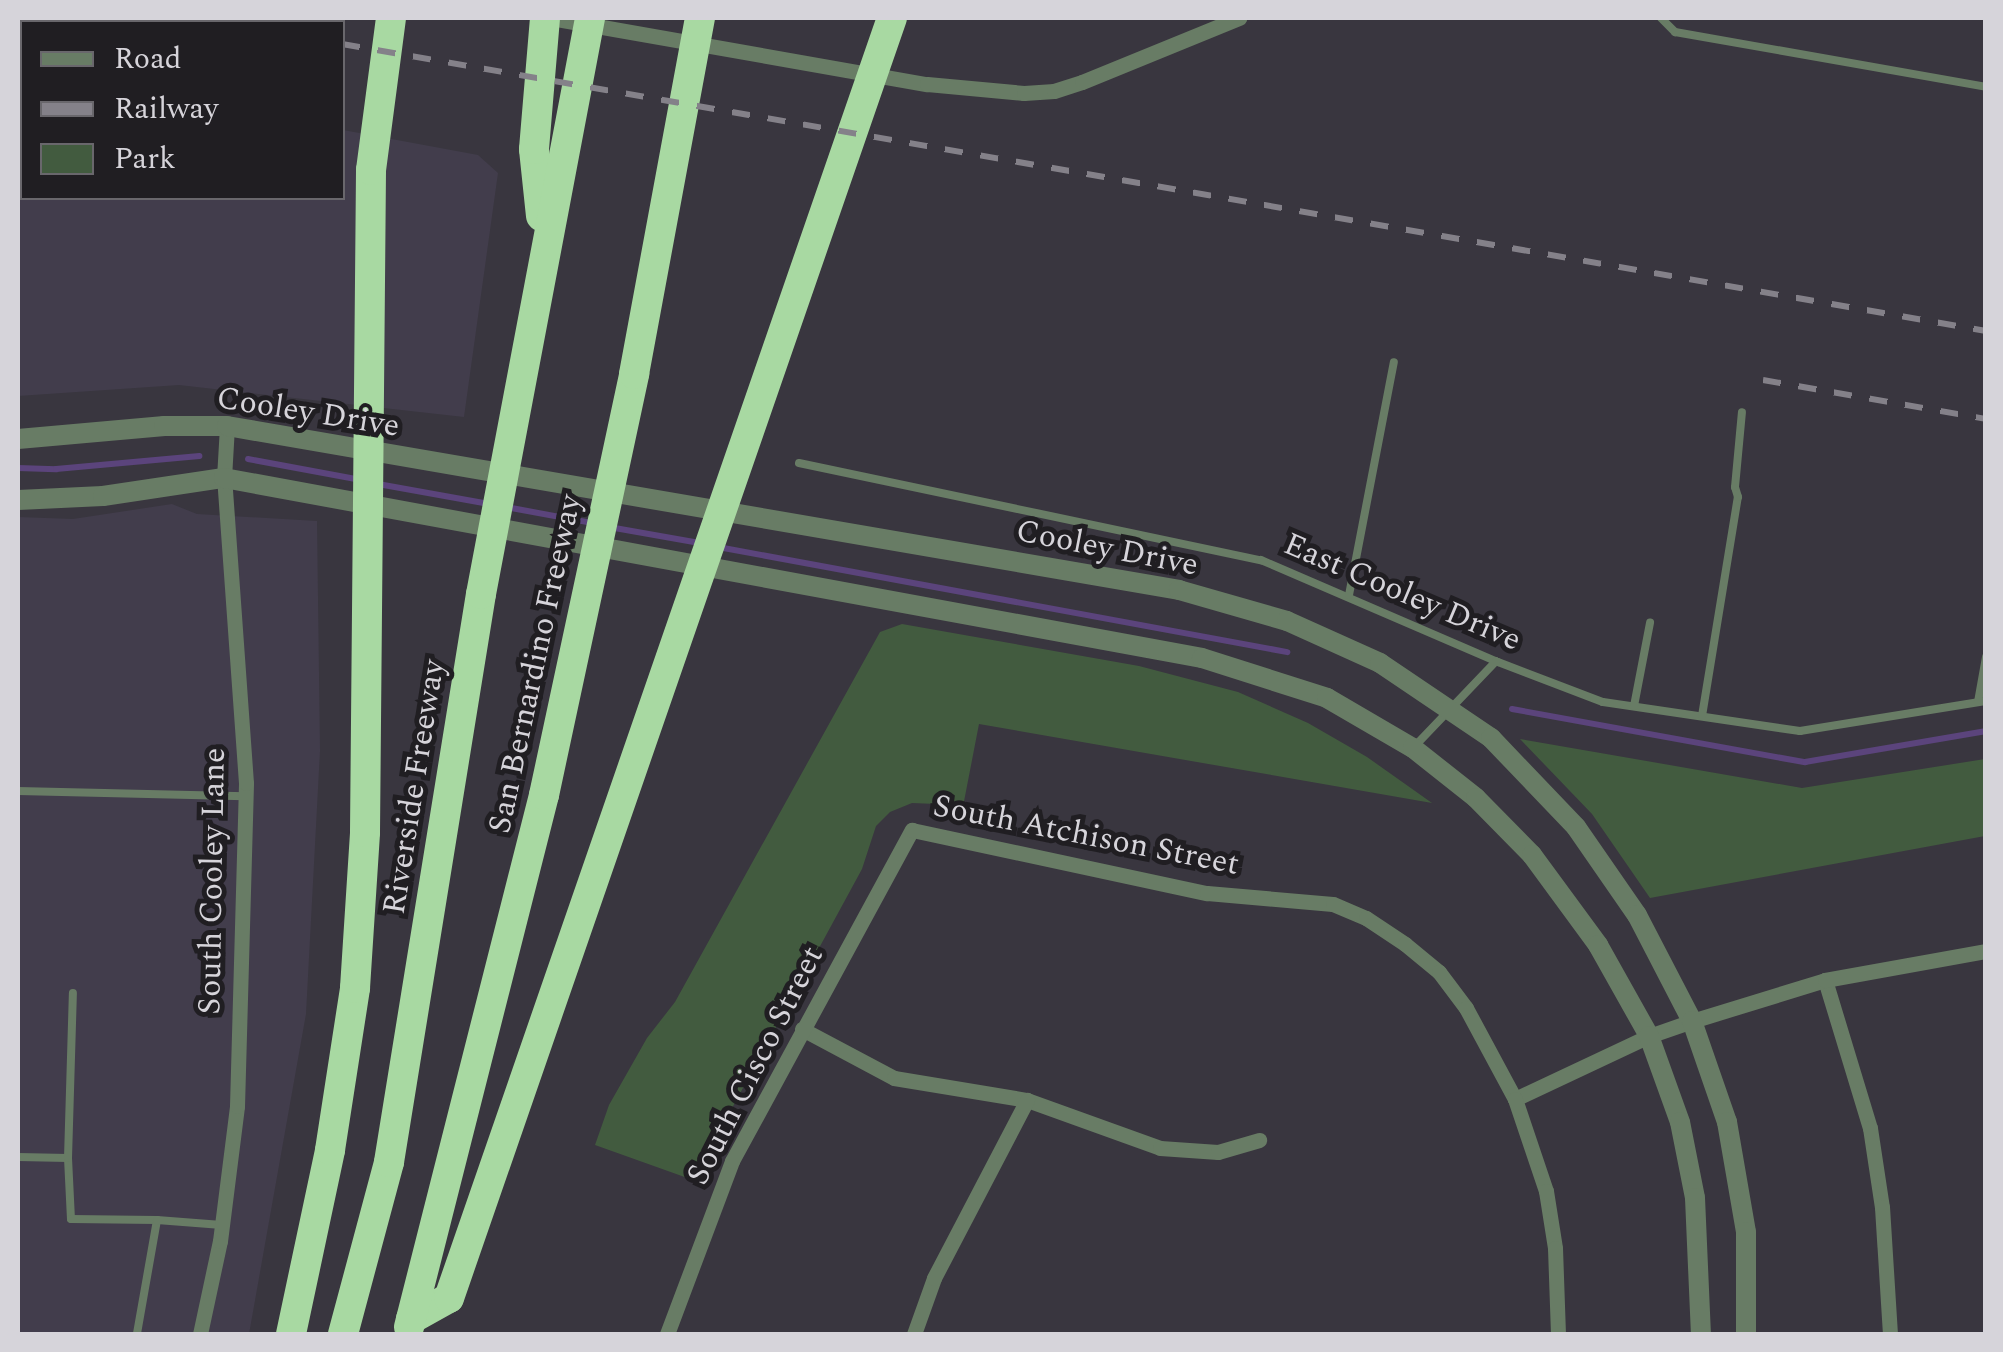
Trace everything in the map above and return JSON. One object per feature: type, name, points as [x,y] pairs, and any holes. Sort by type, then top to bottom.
[{"type":"highway","points":[[292,1334],[330,1150],[355,988],[365,832],[371,170],[391,18]]},
{"type":"highway","points":[[545,248],[534,150],[548,18]]},
{"type":"highway","points":[[545,248],[590,18]]},
{"type":"highway","name":"San Bernardino Freeway","points":[[409,1327],[504,962],[580,634],[660,242],[700,18]]},
{"type":"highway","points":[[409,1327],[448,1298],[892,18]]},
{"type":"highway","name":"Riverside Freeway","points":[[343,1334],[389,1162],[481,594],[545,248]]},
{"type":"street","points":[[548,18],[927,84],[1024,93],[1054,91],[1082,82],[1239,18]]},
{"type":"street","name":"Cooley Drive","points":[[18,439],[164,426],[227,426],[1179,590],[1287,621],[1380,663],[1491,738],[1576,827],[1637,916],[1692,1021],[1726,1122],[1746,1232],[1746,1334]]},
{"type":"street","name":"South Cooley Lane","points":[[200,1334],[222,1225],[238,1106],[245,796],[224,478],[227,426]]},
{"type":"street","points":[[18,500],[103,496],[224,478],[1202,658],[1327,698],[1413,748],[1476,798],[1532,855],[1598,945],[1649,1036],[1680,1122],[1695,1198],[1701,1334]]},
{"type":"street","name":"South Cisco Street","points":[[667,1334],[732,1160],[912,830]]},
{"type":"street","name":"South Atchison Street","points":[[912,830],[1207,892],[1334,904],[1366,918],[1439,972],[1488,1043],[1515,1100],[1546,1191],[1555,1248],[1558,1334]]},
{"type":"street","points":[[1515,1100],[1649,1036],[1692,1021],[1825,980],[1986,951]]},
{"type":"street","points":[[1825,980],[1870,1128],[1883,1224],[1890,1334]]},
{"type":"street","points":[[802,1029],[894,1078],[1027,1100],[1160,1148],[1218,1152],[1259,1140]]},
{"type":"street","points":[[914,1334],[934,1278],[1027,1100]]},
{"type":"lane","points":[[1661,18],[1674,32],[1986,87]]},
{"type":"lane","points":[[1350,595],[1394,362]]},
{"type":"lane","points":[[1702,716],[1738,498],[1735,487],[1742,412]]},
{"type":"lane","name":"East Cooley Drive","points":[[799,463],[1261,560],[1350,595],[1496,662],[1603,702],[1800,731],[1982,702]]},
{"type":"lane","points":[[1634,706],[1650,623]]},
{"type":"lane","points":[[1982,702],[1986,657]]},
{"type":"lane","points":[[1413,748],[1496,662]]},
{"type":"lane","points":[[18,790],[245,796]]},
{"type":"lane","points":[[72,993],[68,1158],[71,1219],[222,1225]]},
{"type":"lane","points":[[18,1158],[68,1158]]},
{"type":"lane","points":[[137,1334],[157,1220]]},
{"type":"shaded area","points":[[18,66],[20,200],[345,200],[345,130],[478,155],[498,173],[464,417],[179,385],[18,396]]},
{"type":"shaded area","points":[[172,504],[197,514],[317,521],[320,751],[306,1014],[249,1334],[18,1334],[18,517],[73,519]]},
{"type":"green space","points":[[902,624],[1139,666],[1238,692],[1308,723],[1367,757],[1432,803],[979,724],[961,817],[936,804],[912,803],[890,812],[876,826],[862,869],[693,1180],[595,1145],[609,1105],[647,1038],[675,1002],[880,632]]},
{"type":"green space","points":[[1520,739],[1802,788],[1985,759],[1985,836],[1650,898],[1592,814]]},
{"type":"waterway","points":[[18,468],[56,469],[199,456]]},
{"type":"waterway","points":[[248,459],[361,480]]},
{"type":"waterway","points":[[378,484],[489,504]]},
{"type":"waterway","points":[[506,507],[592,523]]},
{"type":"waterway","points":[[609,527],[700,543]]},
{"type":"waterway","points":[[718,547],[1287,652]]},
{"type":"waterway","points":[[1512,709],[1805,762],[1986,731]]},
{"type":"railway","points":[[191,18],[206,20]]},
{"type":"railway","points":[[261,18],[276,20]]},
{"type":"railway","points":[[345,45],[1986,331]]},
{"type":"railway","points":[[1763,380],[1986,419]]}]
